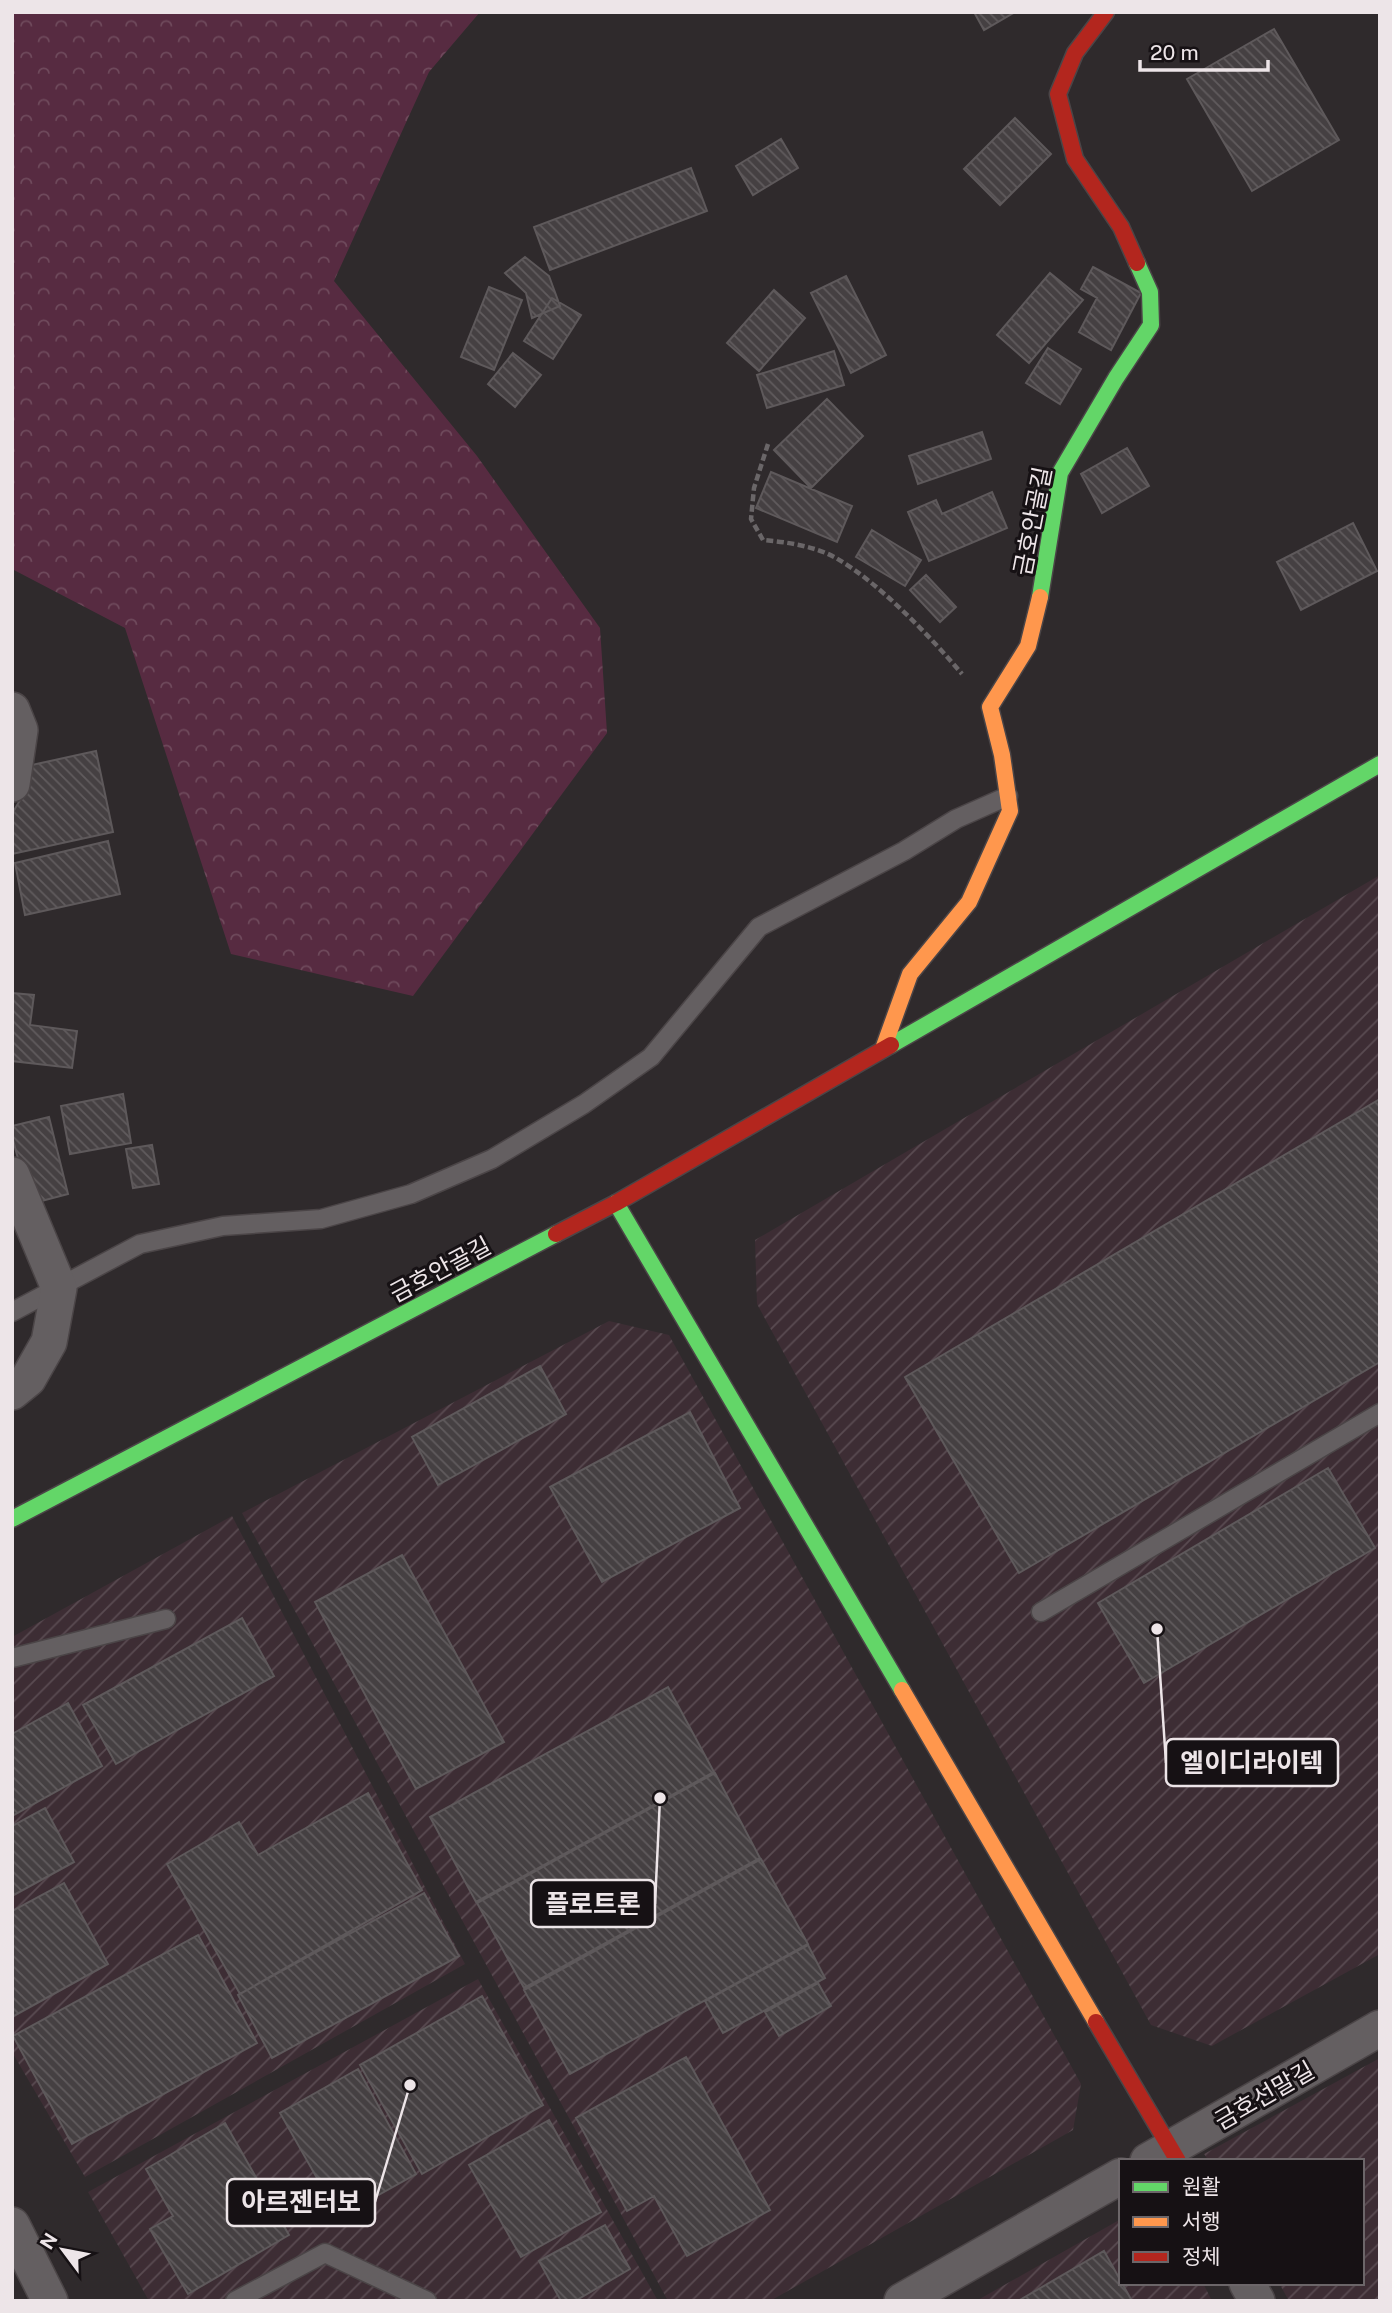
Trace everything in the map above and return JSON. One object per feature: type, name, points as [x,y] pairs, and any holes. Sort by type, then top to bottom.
[{"type":"street","name":"금호안골길","points":[[990,707],[1028,646],[1045,575],[1060,473],[1151,325],[1150,292],[1121,227],[1075,159],[1058,94],[1075,53],[1106,12]]},
{"type":"street","points":[[883,1049],[910,974],[969,902],[1010,811],[1002,755],[990,707]]},
{"type":"street","points":[[12,710],[20,730],[12,784]]},
{"type":"street","name":"금호안골길","points":[[12,1519],[616,1202],[1380,764]]},
{"type":"street","points":[[12,1175],[59,1288],[49,1342],[28,1379],[12,1392]]},
{"type":"street","points":[[616,1202],[1165,2156]]},
{"type":"street","name":"금호선말길","points":[[1165,2156],[1380,2028]]},
{"type":"street","points":[[902,2301],[1119,2177]]},
{"type":"street","points":[[12,2225],[50,2301]]},
{"type":"street","points":[[1248,2285],[1257,2301]]},
{"type":"lane","points":[[12,1312],[140,1244],[223,1226],[321,1219],[411,1194],[492,1159],[584,1104],[651,1057],[759,927],[904,851],[956,819],[1008,796]]},
{"type":"lane","points":[[1041,1612],[1379,1416]]},
{"type":"lane","points":[[12,1658],[166,1619]]},
{"type":"lane","points":[[234,2301],[325,2253],[427,2301]]},
{"type":"path","points":[[768,444],[754,488],[751,519],[763,540],[789,542],[834,557],[872,584],[938,646],[990,707]]},
{"type":"shaded area","points":[[1380,875],[1380,1954],[1212,2046],[1151,2025],[757,1304],[755,1240]]},
{"type":"shaded area","points":[[609,1321],[669,1335],[1081,2084],[1073,2130],[770,2301],[668,2301],[242,1513]]},
{"type":"shaded area","points":[[232,1516],[465,1964],[85,2177],[12,2052],[12,1637]]},
{"type":"shaded area","points":[[478,1979],[658,2301],[149,2301],[88,2192]]},
{"type":"shaded area","points":[[1380,2058],[1380,2301],[1289,2301],[1280,2285],[1364,2285],[1364,2159],[1208,2159],[1204,2154]]},
{"type":"shaded area","points":[[1119,2220],[1119,2285],[1204,2285],[1212,2301],[976,2301]]},
{"type":"green space","points":[[12,12],[480,12],[429,72],[334,281],[477,456],[600,628],[607,733],[413,996],[231,954],[125,628],[12,569]]},
{"type":"building","points":[[974,12],[1015,12],[984,30]]},
{"type":"building","points":[[1274,29],[1339,140],[1252,191],[1187,79]]},
{"type":"building","points":[[1015,118],[1051,154],[1000,205],[964,169]]},
{"type":"building","points":[[781,139],[798,168],[753,195],[736,166]]},
{"type":"building","points":[[691,168],[707,211],[550,270],[534,227]]},
{"type":"building","points":[[525,257],[549,276],[560,306],[532,318],[526,293],[505,273]]},
{"type":"building","points":[[1093,267],[1141,293],[1111,350],[1079,332],[1097,298],[1081,289]]},
{"type":"building","points":[[1050,273],[1083,300],[1029,363],[997,335]]},
{"type":"building","points":[[846,276],[886,355],[851,373],[811,293]]},
{"type":"building","points":[[489,287],[522,300],[494,370],[461,357]]},
{"type":"building","points":[[774,290],[805,318],[759,371],[727,343]]},
{"type":"building","points":[[552,298],[581,315],[553,359],[524,341]]},
{"type":"building","points":[[1048,348],[1081,369],[1060,404],[1026,383]]},
{"type":"building","points":[[834,351],[844,385],[767,408],[757,375]]},
{"type":"building","points":[[513,353],[541,375],[515,407],[488,384]]},
{"type":"building","points":[[827,399],[863,436],[811,488],[774,450]]},
{"type":"building","points":[[982,432],[991,459],[918,484],[909,456]]},
{"type":"building","points":[[1127,448],[1149,486],[1102,513],[1081,474]]},
{"type":"building","points":[[771,472],[852,506],[837,542],[756,508]]},
{"type":"building","points":[[992,492],[1007,528],[929,561],[908,512],[936,500],[942,514]]},
{"type":"building","points":[[1353,523],[1377,571],[1301,610],[1277,562]]},
{"type":"building","points":[[872,530],[921,560],[905,586],[856,557]]},
{"type":"building","points":[[926,575],[956,607],[940,622],[910,590]]},
{"type":"building","points":[[96,751],[113,832],[12,854],[12,814],[24,793],[18,768]]},
{"type":"building","points":[[108,841],[120,894],[25,915],[15,863]]},
{"type":"building","points":[[12,993],[34,995],[30,1025],[77,1031],[72,1068],[12,1061]]},
{"type":"building","points":[[123,1094],[131,1143],[70,1154],[61,1106]]},
{"type":"building","points":[[1380,1099],[1380,1362],[1019,1573],[905,1377]]},
{"type":"building","points":[[49,1117],[68,1194],[30,1204],[12,1136],[12,1126]]},
{"type":"building","points":[[152,1145],[159,1184],[133,1188],[126,1149]]},
{"type":"building","points":[[540,1366],[566,1414],[438,1485],[412,1437]]},
{"type":"building","points":[[690,1412],[740,1508],[602,1582],[550,1487]]},
{"type":"building","points":[[1328,1468],[1375,1548],[1144,1683],[1098,1603]]},
{"type":"building","points":[[402,1555],[504,1742],[416,1789],[315,1602]]},
{"type":"building","points":[[242,1618],[274,1676],[116,1764],[83,1705]]},
{"type":"building","points":[[668,1687],[714,1772],[476,1902],[430,1817]]},
{"type":"building","points":[[68,1703],[102,1766],[12,1816],[12,1734]]},
{"type":"building","points":[[715,1773],[760,1858],[524,1988],[477,1903]]},
{"type":"building","points":[[368,1793],[422,1890],[240,1994],[167,1864],[239,1822],[258,1855]]},
{"type":"building","points":[[45,1808],[74,1862],[12,1896],[12,1826]]},
{"type":"building","points":[[761,1859],[808,1944],[570,2074],[524,1990]]},
{"type":"building","points":[[64,1883],[108,1964],[12,2017],[12,1911]]},
{"type":"building","points":[[424,1893],[459,1956],[272,2058],[238,1995]]},
{"type":"building","points":[[198,1935],[257,2043],[72,2144],[13,2036]]},
{"type":"building","points":[[808,1945],[825,1978],[723,2033],[705,2001]]},
{"type":"building","points":[[818,1983],[831,2006],[779,2036],[765,2012]]},
{"type":"building","points":[[482,1996],[543,2105],[422,2174],[360,2065]]},
{"type":"building","points":[[686,2057],[770,2210],[687,2256],[654,2196],[627,2211],[576,2118]]},
{"type":"building","points":[[358,2069],[416,2174],[339,2217],[280,2113]]},
{"type":"building","points":[[549,2120],[601,2212],[521,2257],[469,2165]]},
{"type":"building","points":[[225,2123],[289,2235],[188,2294],[150,2229],[173,2216],[146,2169]]},
{"type":"building","points":[[605,2225],[630,2269],[575,2301],[561,2301],[539,2261]]},
{"type":"building","points":[[1104,2251],[1119,2278],[1119,2285],[1123,2285],[1132,2301],[1018,2301]]},
{"type":"traffic: fast","points":[[1040,597],[1060,473],[1151,325],[1150,292],[1137,263]]},
{"type":"traffic: fast","points":[[891,1045],[1380,764]]},
{"type":"traffic: fast","points":[[616,1203],[902,1690]]},
{"type":"traffic: fast","points":[[12,1519],[556,1234]]},
{"type":"traffic: slow","points":[[883,1049],[910,974],[969,902],[1010,811],[1002,755],[990,707],[1028,646],[1040,597]]},
{"type":"traffic: slow","points":[[902,1690],[1096,2022]]},
{"type":"traffic: jam","points":[[1106,12],[1075,53],[1058,94],[1075,159],[1121,227],[1137,263]]},
{"type":"traffic: jam","points":[[556,1234],[616,1203],[891,1045]]},
{"type":"traffic: jam","points":[[1096,2022],[1177,2159]]},
{"type":"place","name":"엘이디라이텍","points":[[1157,1629]]},
{"type":"place","name":"플로트론","points":[[660,1798]]},
{"type":"place","name":"아르젠터보","points":[[410,2085]]}]
